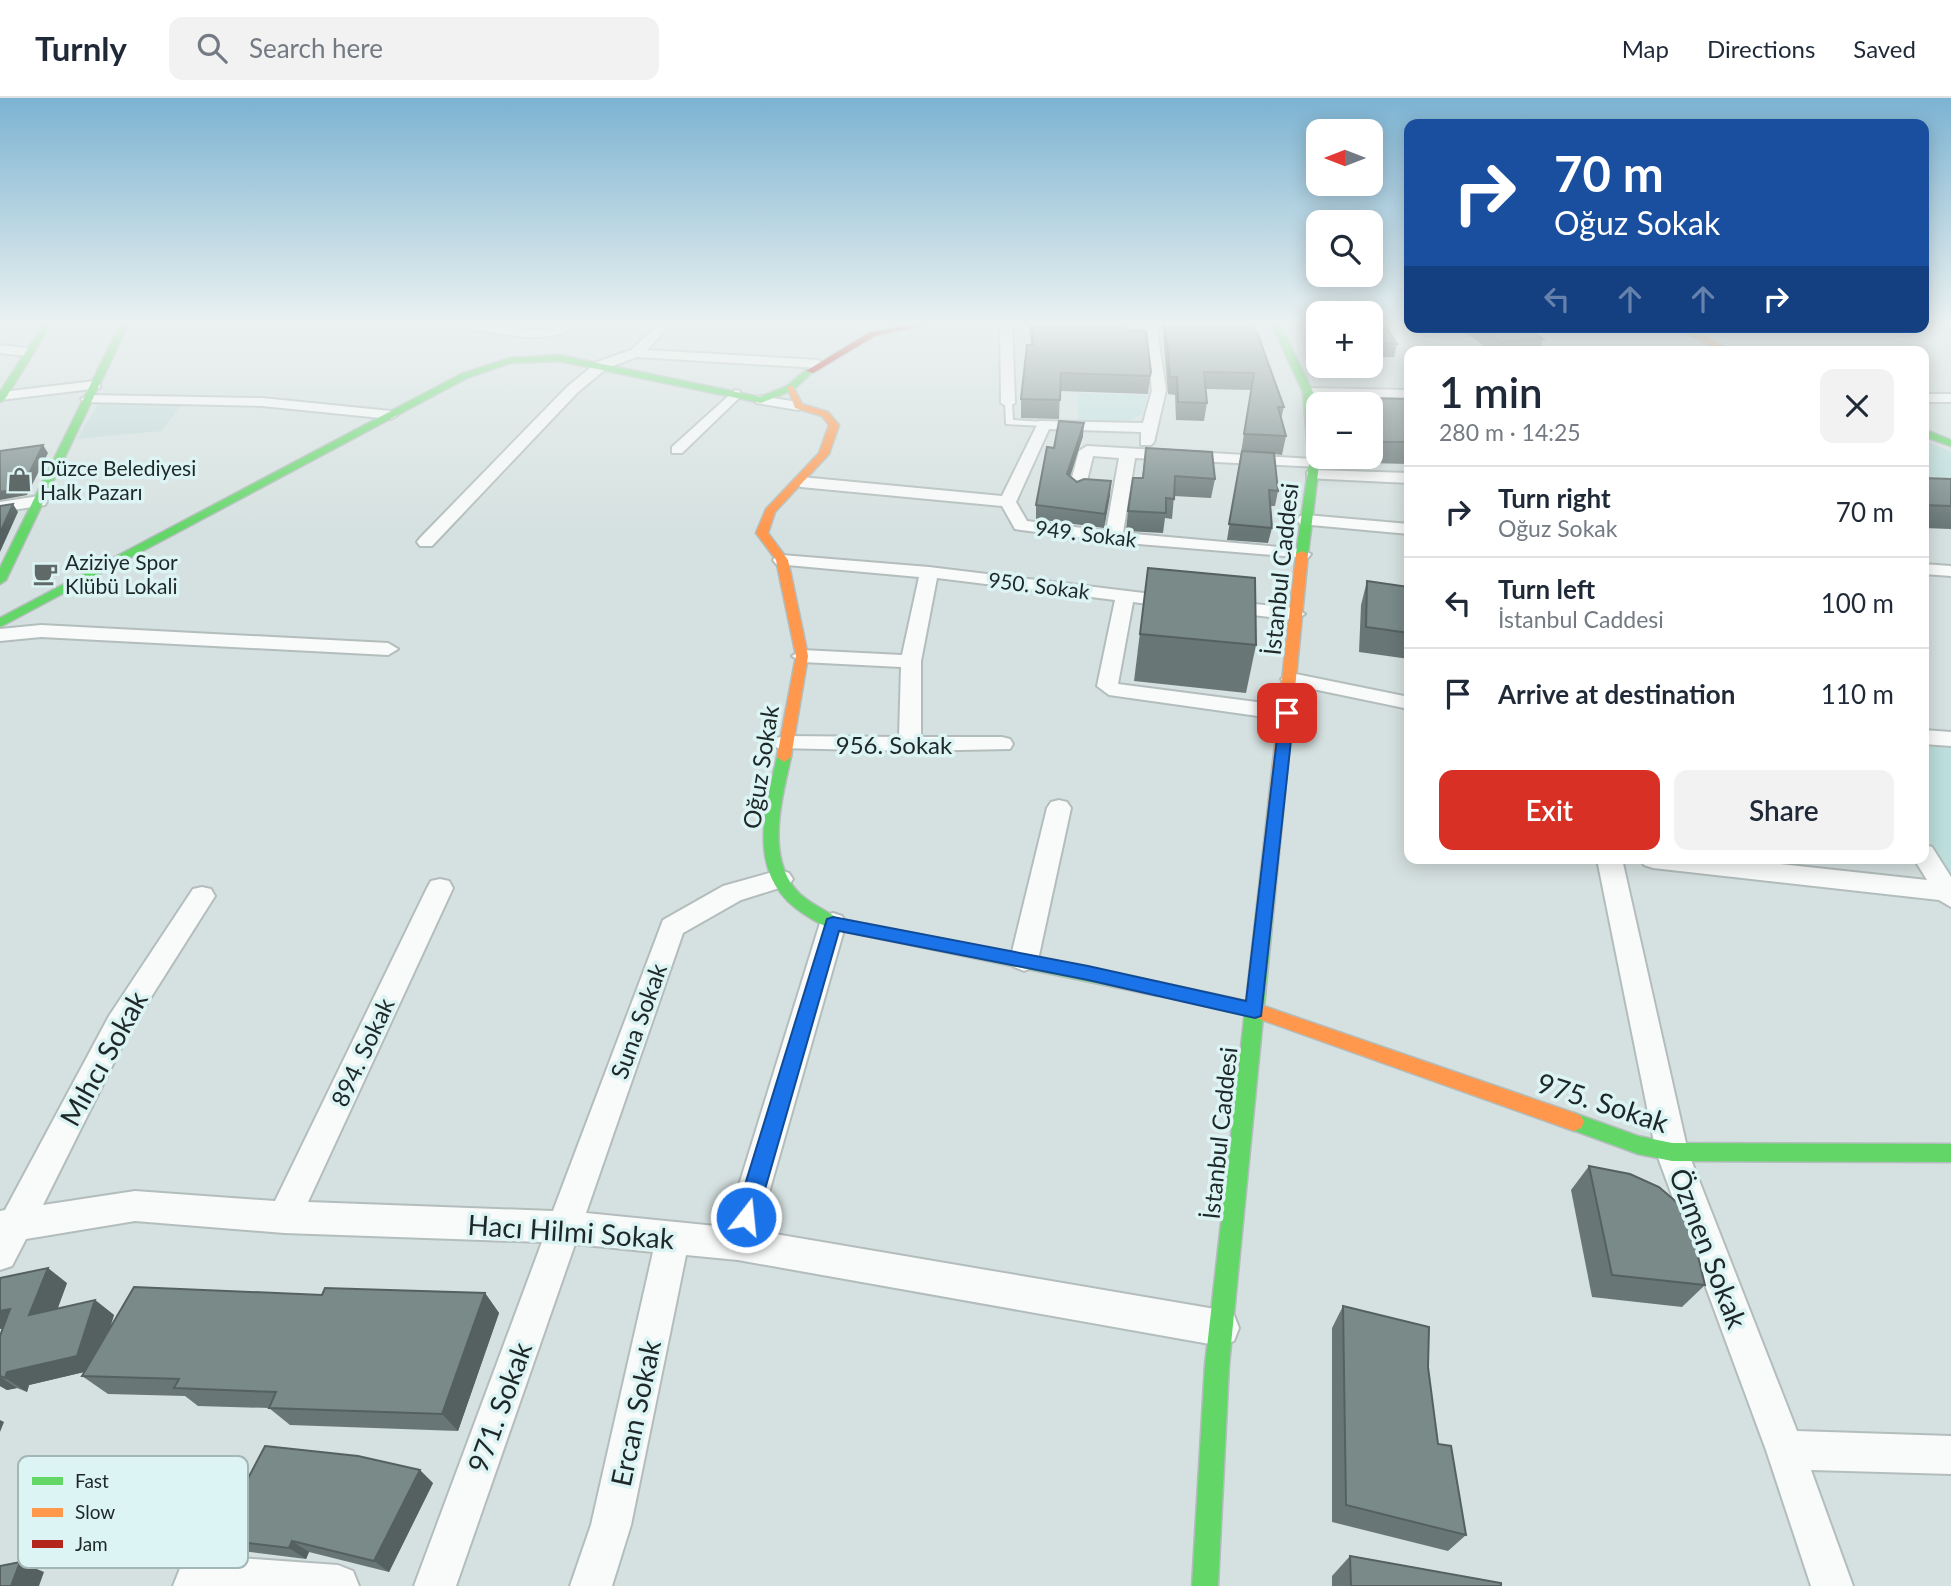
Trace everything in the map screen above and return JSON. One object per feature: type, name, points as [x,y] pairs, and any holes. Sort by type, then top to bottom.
[{"type":"street","points":[[1,576],[91,392]]},
{"type":"street","points":[[168,392],[391,415]]},
{"type":"street","points":[[0,623],[434,392]]},
{"type":"street","points":[[426,542],[570,392]]},
{"type":"street","points":[[728,392],[798,406]]},
{"type":"street","points":[[761,400],[779,392]]},
{"type":"street","points":[[792,392],[798,406]]},
{"type":"street","points":[[1008,392],[1008,403]]},
{"type":"street","points":[[1114,537],[1136,453],[1149,428],[1158,392]]},
{"type":"street","points":[[1383,393],[1404,394]]},
{"type":"street","points":[[677,450],[735,394]]},
{"type":"street","name":"Oğuz Sokak","points":[[798,406],[825,414],[834,425],[824,454],[801,482],[770,511],[762,533],[782,560],[802,656],[769,836],[780,879],[793,897],[833,923],[1024,960],[1255,1010]]},
{"type":"street","points":[[1008,502],[1044,425],[1149,428]]},
{"type":"street","points":[[1929,434],[1951,443]]},
{"type":"street","points":[[1077,489],[1087,451],[1306,468]]},
{"type":"street","points":[[1314,469],[1404,478]]},
{"type":"street","name":"İstanbul Caddesi","points":[[1205,1584],[1221,1328],[1302,554],[1314,469]]},
{"type":"street","name":"949. Sokak","points":[[801,482],[1008,502],[1021,525],[1114,537],[1302,554]]},
{"type":"street","points":[[0,507],[38,501]]},
{"type":"street","points":[[1306,520],[1404,529]]},
{"type":"street","name":"950. Sokak","points":[[782,560],[929,572],[1296,614]]},
{"type":"street","points":[[1929,569],[1951,571]]},
{"type":"street","points":[[910,744],[911,661],[929,572]]},
{"type":"street","points":[[1125,596],[1107,687],[1116,691],[1287,713]]},
{"type":"street","points":[[0,635],[41,631],[388,649]]},
{"type":"street","points":[[802,656],[911,661]]},
{"type":"street","points":[[1291,679],[1404,702]]},
{"type":"street","name":"956. Sokak","points":[[785,743],[1002,744]]},
{"type":"street","points":[[1024,960],[1059,808]]},
{"type":"street","points":[[1929,863],[1949,895]]},
{"type":"street","name":"Özmen Sokak","points":[[1610,864],[1672,1152],[1785,1450],[1832,1586]]},
{"type":"street","points":[[1694,864],[1949,895]]},
{"type":"street","name":"Suna Sokak","points":[[563,1227],[672,927],[733,893],[780,879]]},
{"type":"street","name":"894. Sokak","points":[[284,1217],[440,888]]},
{"type":"street","name":"Mıhcı Sokak","points":[[4,1235],[119,1024],[202,896]]},
{"type":"street","points":[[738,1244],[833,923]]},
{"type":"street","name":"975. Sokak","points":[[1255,1010],[1638,1145],[1672,1152],[1951,1153]]},
{"type":"street","name":"Hacı Hilmi Sokak","points":[[4,1235],[135,1206],[284,1217],[563,1227],[738,1244],[1221,1328]]},
{"type":"street","name":"971. Sokak","points":[[435,1586],[563,1227]]},
{"type":"street","name":"Ercan Sokak","points":[[591,1586],[611,1525],[673,1238]]},
{"type":"street","points":[[1785,1450],[1951,1455]]},
{"type":"street","points":[[196,1581],[338,1586]]},
{"type":"lane","points":[[1008,403],[1009,422],[1044,425]]},
{"type":"shaded area","points":[[1078,393],[1147,395],[1143,414],[1128,421],[1103,423],[1078,420]]},
{"type":"shaded area","points":[[98,404],[182,404],[162,431],[77,439]]},
{"type":"shaded area","points":[[1929,443],[1951,452],[1951,481],[1929,477]]},
{"type":"shaded area","points":[[1929,746],[1951,748],[1951,874],[1929,841]]},
{"type":"building","points":[[1022,392],[1060,392],[1060,400],[1021,399]]},
{"type":"building","points":[[1178,392],[1206,392],[1207,403],[1178,402]]},
{"type":"building","points":[[1251,392],[1279,392],[1284,407],[1278,407],[1286,436],[1244,434]]},
{"type":"building","points":[[1383,398],[1404,399],[1404,442],[1383,442]]},
{"type":"building","points":[[1059,421],[1084,423],[1067,474],[1077,482],[1084,479],[1111,481],[1105,514],[1036,505],[1047,447],[1054,448]]},
{"type":"building","points":[[43,445],[22,488],[0,492],[0,451]]},
{"type":"building","points":[[1146,448],[1212,452],[1215,479],[1175,476],[1174,499],[1166,498],[1166,513],[1128,511],[1133,478],[1143,478]]},
{"type":"building","points":[[1242,451],[1274,453],[1278,491],[1269,490],[1272,528],[1229,524]]},
{"type":"building","points":[[1929,478],[1951,479],[1951,506],[1929,505]]},
{"type":"building","points":[[13,504],[0,533],[0,506]]},
{"type":"building","points":[[1148,568],[1255,578],[1256,645],[1140,634]]},
{"type":"building","points":[[1367,581],[1404,586],[1404,632],[1366,627]]},
{"type":"building","points":[[1589,1166],[1630,1174],[1659,1187],[1687,1211],[1705,1285],[1612,1275]]},
{"type":"building","points":[[48,1268],[29,1315],[95,1300],[77,1356],[7,1372],[5,1378],[0,1376],[0,1336],[10,1309],[0,1311],[0,1278]]},
{"type":"building","points":[[134,1287],[322,1295],[325,1288],[485,1293],[442,1414],[269,1408],[276,1392],[174,1388],[179,1379],[82,1376]]},
{"type":"building","points":[[1343,1306],[1429,1327],[1428,1367],[1438,1444],[1451,1446],[1466,1535],[1346,1505]]},
{"type":"building","points":[[265,1446],[358,1456],[420,1470],[374,1561],[292,1541],[289,1548],[248,1543],[248,1478]]},
{"type":"building","points":[[1350,1556],[1501,1583],[1501,1586],[1351,1586]]},
{"type":"building","points":[[18,1562],[11,1586],[0,1586],[0,1566]]},
{"type":"traffic: fast","points":[[0,399],[4,392]]},
{"type":"traffic: fast","points":[[0,580],[91,392]]},
{"type":"traffic: fast","points":[[0,623],[433,392]]},
{"type":"traffic: fast","points":[[725,392],[761,400],[779,392]]},
{"type":"traffic: fast","points":[[1302,554],[1314,464],[1308,392]]},
{"type":"traffic: fast","points":[[1929,434],[1951,443]]},
{"type":"traffic: fast","points":[[784,757],[771,829],[774,865],[792,896],[812,911],[833,923],[1158,989]]},
{"type":"traffic: fast","points":[[1205,1586],[1217,1365],[1272,843]]},
{"type":"traffic: fast","points":[[1574,1122],[1638,1145],[1672,1152],[1951,1153]]},
{"type":"traffic: slow","points":[[784,757],[802,656],[782,560],[762,533],[770,511],[824,454],[834,425],[825,414],[798,406],[792,392]]},
{"type":"traffic: slow","points":[[1272,843],[1302,554]]},
{"type":"traffic: slow","points":[[1158,989],[1255,1010],[1574,1122]]},
{"type":"place","name":"Düzce Belediyesi Halk Pazarı","points":[[20,479]]},
{"type":"place","name":"Aziziye Spor Klübü Lokali","points":[[45,573]]},
{"type":"route","points":[[746,1217],[833,923],[1088,973],[1255,1010],[1287,713]]}]
